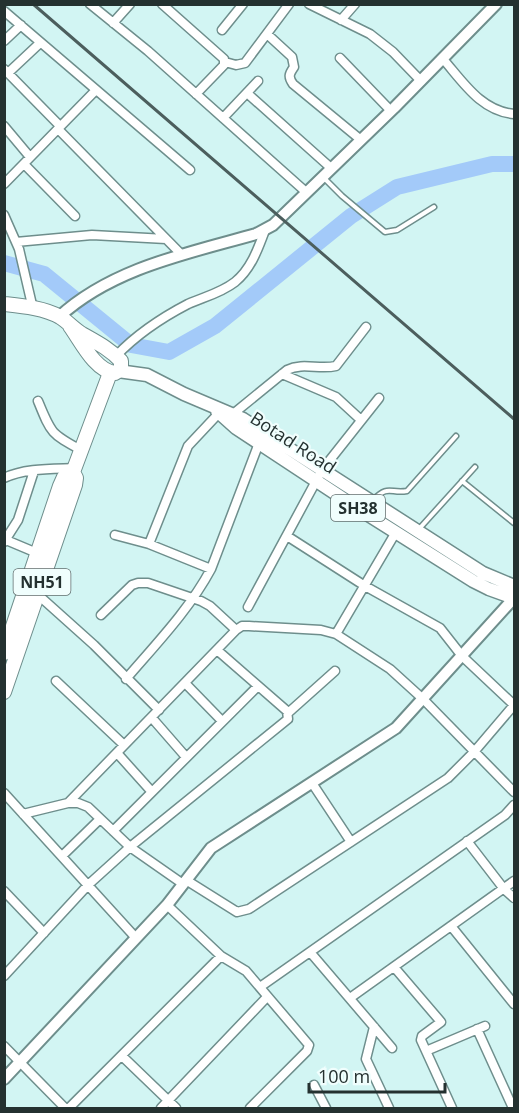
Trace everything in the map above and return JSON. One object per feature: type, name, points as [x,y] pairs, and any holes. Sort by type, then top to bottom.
[{"type":"highway","points":[[4,304],[33,309],[65,322],[91,346],[99,364],[116,365]]},
{"type":"highway","name":"NH51","points":[[4,653],[75,485],[74,470],[116,365]]},
{"type":"highway","name":"NH51","points":[[4,692],[32,589],[37,553],[64,477],[74,470]]},
{"type":"main road","name":"Botad Road","points":[[116,365],[146,375],[214,409],[233,414],[366,507],[396,532],[473,581],[514,598]]},
{"type":"main road","name":"Botad Road","points":[[214,409],[236,428],[259,443],[320,475]]},
{"type":"main road","name":"Botad Road","points":[[366,507],[416,531],[483,573],[514,586]]},
{"type":"street","points":[[90,4],[306,192]]},
{"type":"street","points":[[113,23],[130,4]]},
{"type":"street","points":[[162,4],[222,56],[225,62]]},
{"type":"street","points":[[222,30],[243,4]]},
{"type":"street","points":[[225,62],[245,63],[289,4]]},
{"type":"street","points":[[309,4],[360,29],[380,42],[421,81]]},
{"type":"street","points":[[341,20],[355,4]]},
{"type":"street","points":[[116,365],[135,337],[167,315],[223,290],[235,282],[253,260],[265,230],[391,111],[496,4]]},
{"type":"street","points":[[4,11],[190,170]]},
{"type":"street","points":[[4,41],[21,26]]},
{"type":"street","points":[[267,34],[292,57],[294,68],[289,74],[289,80],[361,140]]},
{"type":"street","points":[[40,43],[6,71],[182,255]]},
{"type":"street","points":[[340,58],[391,111]]},
{"type":"street","points":[[443,59],[482,102],[502,112],[514,114]]},
{"type":"street","points":[[196,94],[225,62]]},
{"type":"street","points":[[223,118],[258,81]]},
{"type":"street","points":[[4,184],[96,90]]},
{"type":"street","points":[[247,93],[331,168]]},
{"type":"street","points":[[4,126],[27,160],[75,216]]},
{"type":"street","points":[[5,215],[18,246],[33,309]]},
{"type":"street","points":[[65,322],[75,302],[120,276],[265,230]]},
{"type":"street","points":[[18,246],[92,235],[166,239]]},
{"type":"street","points":[[233,414],[295,366],[336,366],[366,327]]},
{"type":"street","points":[[282,374],[336,397],[361,420]]},
{"type":"street","points":[[248,607],[320,475],[379,398]]},
{"type":"street","points":[[38,401],[56,437],[81,450]]},
{"type":"street","points":[[148,544],[188,446],[214,409]]},
{"type":"street","points":[[126,679],[194,599],[211,570],[259,443]]},
{"type":"street","points":[[4,478],[13,474],[34,471],[74,470]]},
{"type":"street","points":[[34,471],[18,520],[5,541],[37,553]]},
{"type":"street","points":[[336,634],[396,532]]},
{"type":"street","points":[[115,535],[148,544],[211,570]]},
{"type":"street","points":[[20,811],[68,803],[78,803],[88,807],[130,847],[184,882],[237,912],[243,911],[448,778],[474,752],[514,705],[462,656],[440,628],[365,586],[286,536]]},
{"type":"street","points":[[101,615],[132,585],[148,583],[210,606],[236,630]]},
{"type":"street","points":[[32,589],[94,645],[159,710]]},
{"type":"street","points":[[4,1079],[167,905],[211,848],[396,728],[514,598]]},
{"type":"street","points":[[68,803],[242,626],[321,630],[336,634],[390,669],[423,699],[514,792]]},
{"type":"street","points":[[4,976],[88,885],[130,847],[288,719],[288,713],[217,650]]},
{"type":"street","points":[[288,713],[335,671]]},
{"type":"street","points":[[56,681],[124,746]]},
{"type":"street","points":[[185,683],[222,721]]},
{"type":"street","points":[[113,831],[258,686]]},
{"type":"street","points":[[152,717],[186,758]]},
{"type":"street","points":[[117,753],[152,792]]},
{"type":"street","points":[[312,783],[351,842]]},
{"type":"street","points":[[4,793],[136,938]]},
{"type":"street","points":[[260,987],[505,815],[514,805]]},
{"type":"street","points":[[62,856],[100,819]]},
{"type":"street","points":[[468,841],[514,898]]},
{"type":"street","points":[[350,998],[514,881]]},
{"type":"street","points":[[4,891],[44,933]]},
{"type":"street","points":[[167,905],[221,956],[246,971],[309,1045],[307,1051],[250,1108]]},
{"type":"street","points":[[451,926],[514,1004]]},
{"type":"street","points":[[310,952],[392,1048]]},
{"type":"street","points":[[4,1046],[67,1108],[221,956]]},
{"type":"street","points":[[394,967],[441,1022],[422,1035],[421,1040],[452,1108]]},
{"type":"street","points":[[161,1108],[267,997]]},
{"type":"street","points":[[374,1027],[366,1059],[389,1108]]},
{"type":"street","points":[[426,1051],[481,1028],[513,1108]]},
{"type":"street","points":[[122,1056],[176,1108]]},
{"type":"street","points":[[314,1085],[326,1108]]},
{"type":"lane","points":[[322,177],[385,232],[391,232],[434,207]]},
{"type":"lane","points":[[366,507],[382,491],[388,489],[402,492],[411,488],[456,436]]},
{"type":"lane","points":[[416,531],[475,467]]},
{"type":"lane","points":[[462,481],[514,524]]},
{"type":"waterway","points":[[4,263],[44,274],[131,345],[169,352],[215,326],[351,216],[397,187],[492,164],[514,164]]},
{"type":"railway","points":[[33,4],[514,419]]}]
